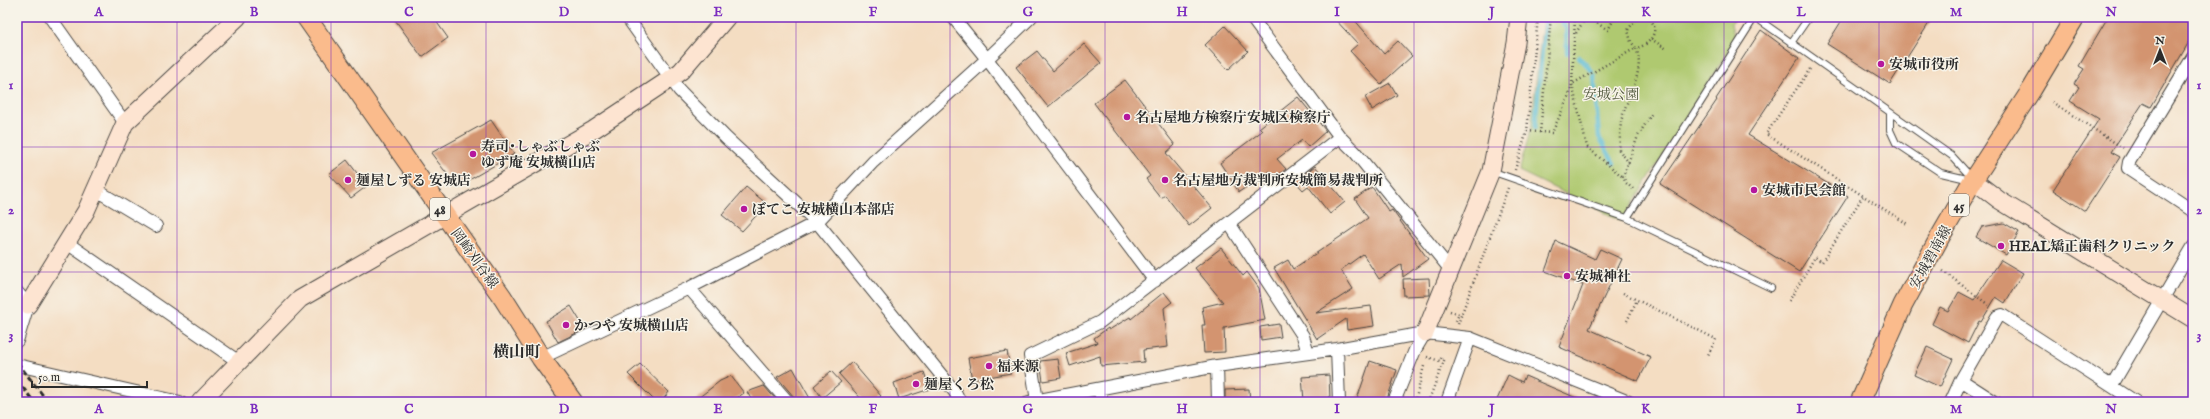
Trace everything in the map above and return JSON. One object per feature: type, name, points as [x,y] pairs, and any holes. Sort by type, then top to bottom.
[{"type":"main road","name":"岡崎刈谷線","points":[[306,17],[503,298],[541,358],[573,402]]},
{"type":"main road","name":"安城碧南線","points":[[1860,402],[1903,305],[1973,180],[2032,89],[2075,17]]},
{"type":"street","points":[[50,17],[125,123]]},
{"type":"street","points":[[17,341],[28,305],[86,211],[125,123],[238,17]]},
{"type":"street","points":[[628,17],[670,79],[726,138],[817,222],[955,392],[960,402]]},
{"type":"street","points":[[200,402],[300,300],[593,130],[681,71],[728,17]]},
{"type":"street","points":[[953,17],[987,59],[1155,281]]},
{"type":"street","points":[[541,358],[689,288],[817,222],[873,162],[1031,17]]},
{"type":"street","points":[[1251,17],[1340,137],[1355,152],[1450,269]]},
{"type":"street","points":[[1394,402],[1415,350],[1425,333],[1491,171],[1515,50],[1519,17]]},
{"type":"street","points":[[2193,57],[2133,155],[2129,162],[2128,168],[2193,210]]},
{"type":"street","points":[[1340,137],[1100,322],[1030,356],[1033,401],[1217,366],[1337,349],[1425,333],[1470,338],[1629,402]]},
{"type":"street","points":[[1973,180],[1999,200],[2193,319]]},
{"type":"street","points":[[96,190],[156,226]]},
{"type":"street","points":[[1229,223],[1303,336],[1308,353]]},
{"type":"street","points":[[67,243],[239,362]]},
{"type":"street","points":[[2112,385],[2193,247]]},
{"type":"street","points":[[689,288],[788,402]]},
{"type":"street","points":[[17,292],[28,305]]},
{"type":"street","points":[[1951,402],[1961,380],[1997,317],[2002,314],[2136,402]]},
{"type":"street","points":[[1447,402],[1470,338]]},
{"type":"street","points":[[1337,349],[1339,402]]},
{"type":"street","points":[[17,365],[180,402]]},
{"type":"street","points":[[1217,366],[1218,402]]},
{"type":"street","points":[[1961,380],[1995,402]]},
{"type":"street","points":[[1101,389],[1101,402]]},
{"type":"lane","points":[[1627,218],[1754,17],[1952,156],[1973,180]]},
{"type":"lane","points":[[1791,43],[1809,17]]},
{"type":"lane","points":[[1890,113],[1890,130],[1896,143],[1941,173],[1973,180]]},
{"type":"lane","points":[[1491,171],[1627,218],[1771,288]]},
{"type":"path","points":[[1540,133],[1551,17]]},
{"type":"path","points":[[1527,131],[1552,134],[1569,95],[1572,84],[1576,17]]},
{"type":"path","points":[[1576,34],[1586,17],[1608,30],[1615,17]]},
{"type":"path","points":[[1629,163],[1619,150],[1621,122],[1638,73],[1640,58],[1636,48],[1631,42],[1628,30],[1637,17]]},
{"type":"path","points":[[1572,84],[1636,48],[1648,44],[1651,39],[1654,26],[1650,19],[1646,17]]},
{"type":"path","points":[[1651,39],[1667,49]]},
{"type":"path","points":[[1810,69],[1766,134],[1909,225]]},
{"type":"path","points":[[1572,84],[1587,147],[1623,177],[1626,183],[1635,190]]},
{"type":"path","points":[[2052,102],[2133,155]]},
{"type":"path","points":[[1623,177],[1638,136],[1652,113]]},
{"type":"path","points":[[1789,301],[1815,257],[1822,262],[1863,196]]},
{"type":"path","points":[[1943,271],[2002,314]]},
{"type":"path","points":[[1624,293],[1716,339],[1707,357]]},
{"type":"path","points":[[1628,321],[1637,300]]},
{"type":"path","points":[[1450,311],[1458,314],[1454,325]]},
{"type":"path","points":[[1427,357],[1440,361],[1442,356]]},
{"type":"path","points":[[1428,402],[1445,358]]},
{"type":"green space","name":"安城公園","points":[[1543,17],[1735,17],[1731,24],[1735,40],[1622,221],[1519,171],[1531,128]]},
{"type":"building","points":[[393,17],[433,17],[448,38],[422,57]]},
{"type":"building","points":[[1333,17],[1352,17],[1384,54],[1398,41],[1412,56],[1381,84],[1350,51],[1358,44]]},
{"type":"building","name":"安城市役所","points":[[1844,17],[1933,17],[1890,84],[1827,44]]},
{"type":"building","points":[[2108,17],[2193,17],[2193,35],[2151,107],[2143,103],[2111,152],[2120,157],[2085,211],[2053,190],[2099,119],[2070,101],[2079,87],[2074,84],[2084,69],[2079,66]]},
{"type":"building","points":[[1225,26],[1248,51],[1228,70],[1205,45]]},
{"type":"building","name":"安城市民会館","points":[[1761,30],[1799,58],[1748,135],[1848,196],[1799,272],[1660,184],[1717,100],[1716,99]]},
{"type":"building","points":[[1084,44],[1101,63],[1048,107],[1016,67],[1037,51],[1053,71]]},
{"type":"building","points":[[1125,80],[1175,145],[1166,153],[1212,208],[1189,226],[1165,195],[1161,198],[1146,179],[1150,176],[1094,103]]},
{"type":"building","points":[[1390,83],[1397,95],[1372,110],[1365,97]]},
{"type":"building","points":[[1298,97],[1326,131],[1308,147],[1302,140],[1277,159],[1286,169],[1275,178],[1270,171],[1239,192],[1220,163],[1262,131],[1259,128]]},
{"type":"building","name":"寿司･しゃぶしゃぶ ゆず庵 安城横山店","points":[[491,120],[514,154],[457,187],[431,153]]},
{"type":"building","name":"麺屋しずる 安城店","points":[[347,160],[367,186],[351,198],[329,174]]},
{"type":"building","points":[[1315,166],[1345,202],[1330,214],[1308,186],[1303,190],[1295,181]]},
{"type":"building","name":"ぼてこ 安城横山本部店","points":[[746,187],[767,204],[742,231],[722,215]]},
{"type":"building","points":[[1372,187],[1389,212],[1392,210],[1428,259],[1403,277],[1402,264],[1379,279],[1363,254],[1341,270],[1353,289],[1316,313],[1371,306],[1374,326],[1347,330],[1346,319],[1317,339],[1274,268],[1288,260],[1293,269],[1368,218],[1355,199]]},
{"type":"building","name":"HEAL矯正歯科クリニック","points":[[2004,223],[2019,232],[2006,255],[1976,237],[1982,227]]},
{"type":"building","points":[[1556,241],[1595,259],[1600,249],[1622,259],[1589,329],[1651,357],[1638,381],[1559,347],[1583,285],[1545,271]]},
{"type":"building","points":[[1221,248],[1243,276],[1247,272],[1259,288],[1265,320],[1224,328],[1225,352],[1204,353],[1202,325],[1205,325],[1202,307],[1223,302],[1195,268]]},
{"type":"building","points":[[2001,260],[2023,273],[2005,303],[1996,297],[1981,322],[1979,321],[1968,343],[1932,324],[1940,307],[1948,311],[1959,292],[1974,300]]},
{"type":"building","points":[[1429,278],[1430,295],[1404,296],[1403,279]]},
{"type":"building","points":[[1164,292],[1172,302],[1164,308],[1168,347],[1143,350],[1144,362],[1101,366],[1100,356],[1070,366],[1066,353],[1097,343],[1094,338],[1108,328],[1109,330],[1130,317],[1131,319]]},
{"type":"building","name":"かつや 安城横山店","points":[[571,306],[585,329],[558,342],[546,321]]},
{"type":"building","points":[[1279,324],[1281,337],[1261,340],[1260,327]]},
{"type":"building","points":[[1927,347],[1953,359],[1940,387],[1914,375]]},
{"type":"building","name":"福来源","points":[[1007,351],[1011,373],[972,380],[968,358]]},
{"type":"building","points":[[1058,359],[1061,378],[1043,381],[1040,361]]},
{"type":"building","points":[[1370,361],[1397,370],[1386,402],[1356,402]]},
{"type":"building","points":[[852,362],[881,396],[875,402],[864,402],[839,374]]},
{"type":"building","points":[[640,364],[669,392],[661,402],[656,402],[628,374]]},
{"type":"building","points":[[793,368],[812,402],[795,402],[794,397],[777,377]]},
{"type":"building","points":[[831,371],[841,382],[822,398],[814,386]]},
{"type":"building","name":"麺屋くろ松","points":[[924,372],[930,389],[899,399],[894,383]]},
{"type":"building","points":[[1329,375],[1330,400],[1304,401],[1302,377]]},
{"type":"building","points":[[1508,375],[1522,382],[1525,376],[1586,402],[1496,402]]},
{"type":"building","points":[[731,376],[744,393],[731,402],[693,402],[720,381]]},
{"type":"building","points":[[764,386],[778,402],[753,402],[747,392]]},
{"type":"building","points":[[1249,389],[1250,402],[1225,402],[1225,390]]},
{"type":"waterway","points":[[1535,128],[1545,17]]},
{"type":"waterway","points":[[1559,17],[1566,28],[1567,53]]},
{"type":"waterway","points":[[1579,57],[1592,71]]},
{"type":"waterway","points":[[1594,76],[1599,137],[1614,163]]},
{"type":"railway","points":[[17,362],[48,402]]},
{"type":"railway","points":[[17,380],[34,402]]},
{"type":"place","name":"安城市役所","points":[[1881,64]]},
{"type":"place","name":"名古屋地方検察庁安城区検察庁","points":[[1127,117]]},
{"type":"place","name":"寿司･しゃぶしゃぶ ゆず庵 安城横山店","points":[[473,154]]},
{"type":"place","name":"麺屋しずる 安城店","points":[[348,180]]},
{"type":"place","name":"名古屋地方裁判所安城簡易裁判所","points":[[1165,180]]},
{"type":"place","name":"安城市民会館","points":[[1754,190]]},
{"type":"place","name":"ぼてこ 安城横山本部店","points":[[744,209]]},
{"type":"place","name":"HEAL矯正歯科クリニック","points":[[2001,246]]},
{"type":"place","name":"安城神社","points":[[1567,276]]},
{"type":"place","name":"かつや 安城横山店","points":[[566,325]]},
{"type":"place","name":"福来源","points":[[989,366]]},
{"type":"place","name":"麺屋くろ松","points":[[916,384]]},
{"type":"district","name":"横山町","points":[[517,351]]}]
